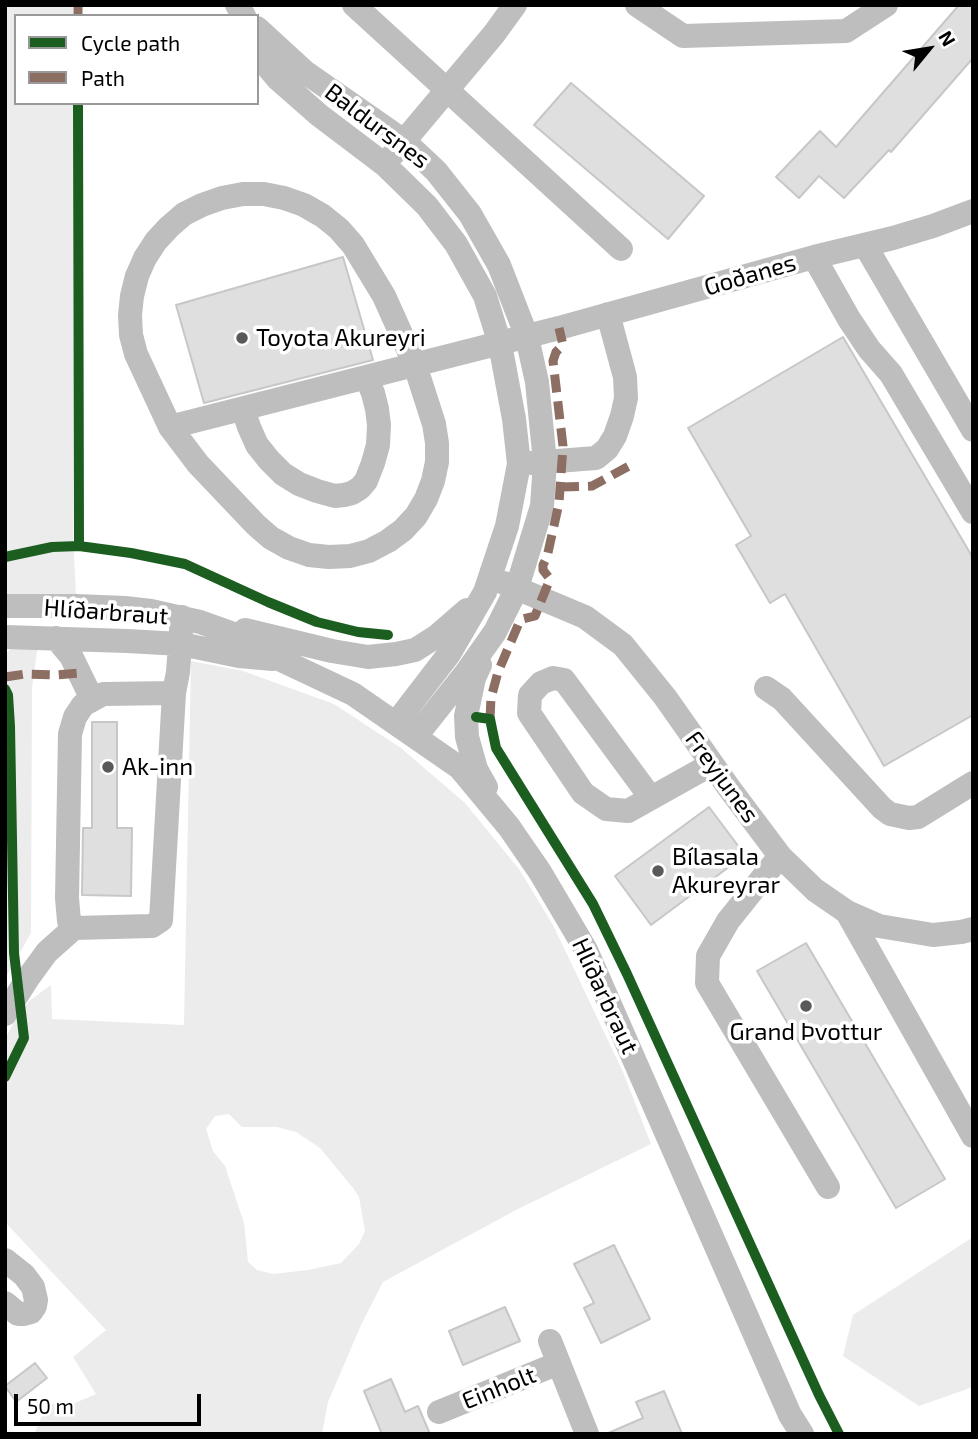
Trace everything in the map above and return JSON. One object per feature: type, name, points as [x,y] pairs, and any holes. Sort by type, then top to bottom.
[{"type":"street","points":[[354,5],[621,249]]},
{"type":"street","points":[[385,165],[515,5]]},
{"type":"street","points":[[637,5],[683,36],[846,32],[886,5]]},
{"type":"street","name":"Baldursnes","points":[[259,30],[304,72],[404,141],[436,171],[470,214],[499,265],[527,337],[537,382],[545,462],[542,506],[517,588],[495,632],[466,673],[406,730]]},
{"type":"street","name":"Baldursnes","points":[[259,56],[278,79],[319,115],[385,165],[427,206],[456,244],[485,296],[500,344],[519,464],[507,526],[488,585],[406,730]]},
{"type":"street","points":[[243,194],[284,198],[323,216],[353,245],[384,296],[415,365],[438,443],[433,481],[426,499],[403,530],[369,551],[350,556],[309,555],[271,538],[198,464],[170,427],[136,355],[131,325],[131,296],[145,258],[156,241],[184,214],[222,198],[243,194]]},
{"type":"street","name":"Goðanes","points":[[170,427],[527,337],[933,226],[973,211]]},
{"type":"street","points":[[865,245],[973,430]]},
{"type":"street","points":[[814,257],[862,339],[891,374],[973,512]]},
{"type":"street","points":[[519,464],[596,458],[607,449],[615,436],[626,398],[625,377],[608,314]]},
{"type":"street","points":[[243,409],[257,445],[283,474],[299,484],[335,496],[352,493],[366,481],[378,444],[377,409],[366,377]]},
{"type":"street","points":[[5,1014],[47,952],[74,928],[152,926],[160,920],[174,693],[181,644],[191,620],[368,657],[396,654],[415,650],[437,636],[461,616],[488,585]]},
{"type":"street","name":"Freyjunes","points":[[488,585],[517,588],[585,617],[622,645],[665,697],[780,856],[815,890],[847,912],[879,926],[969,937]]},
{"type":"street","name":"Hlíðarbraut","points":[[5,606],[76,606],[151,611],[191,620],[245,638],[281,660],[353,694],[460,768],[509,827],[540,872],[586,950],[785,1402],[802,1434]]},
{"type":"street","points":[[495,632],[474,678],[466,726],[476,769],[509,827]]},
{"type":"street","name":"Hlíðarbraut","points":[[5,637],[181,644],[239,656],[281,660]]},
{"type":"street","points":[[55,638],[71,656],[92,699]]},
{"type":"street","points":[[651,798],[564,680],[553,678],[541,683],[530,695],[529,713],[583,793],[606,809],[628,811],[712,764]]},
{"type":"street","points":[[766,688],[782,699],[890,814],[918,817],[973,783]]},
{"type":"street","points":[[74,928],[69,922],[67,910],[70,734],[75,717],[83,705],[103,694],[174,693]]},
{"type":"street","points":[[780,856],[728,920],[708,956],[707,983],[828,1187]]},
{"type":"street","points":[[847,912],[973,1136]]},
{"type":"street","points":[[5,1303],[18,1314],[24,1314],[31,1312],[36,1300],[33,1287],[24,1275],[6,1263]]},
{"type":"street","name":"Einholt","points":[[439,1412],[554,1352],[587,1434]]},
{"type":"shaded area","points":[[5,5],[73,5],[73,14],[14,14],[14,105],[73,105],[73,537],[76,595],[5,595]]},
{"type":"shaded area","points":[[38,644],[32,688],[31,933],[5,979],[5,654],[11,649]]},
{"type":"shaded area","points":[[191,661],[243,671],[334,704],[401,748],[465,803],[519,869],[553,925],[623,1072],[651,1144],[516,1210],[383,1282],[328,1402],[322,1434],[34,1434],[48,1402],[63,1408],[96,1394],[73,1357],[106,1330],[5,1222],[5,1039],[29,1001],[51,985],[52,1019],[184,1025]],"holes":[[[229,1114],[242,1127],[277,1127],[296,1132],[320,1148],[353,1188],[359,1197],[365,1231],[359,1244],[341,1263],[273,1274],[257,1270],[248,1262],[244,1223],[225,1166],[213,1151],[206,1129],[215,1116]]]},
{"type":"shaded area","points":[[973,1237],[973,1387],[919,1406],[843,1356],[853,1315]]},
{"type":"building","points":[[959,5],[973,5],[973,58],[891,152],[889,150],[844,198],[819,176],[799,198],[776,177],[820,131],[836,147]]},
{"type":"building","points":[[571,83],[704,196],[668,239],[534,125]]},
{"type":"building","points":[[343,257],[373,360],[204,403],[176,305]]},
{"type":"building","points":[[843,337],[973,558],[973,715],[884,766],[785,594],[770,603],[736,545],[751,536],[688,428]]},
{"type":"building","points":[[92,722],[117,722],[117,828],[132,828],[131,896],[82,895],[83,828],[92,828]]},
{"type":"building","points":[[709,807],[745,855],[651,925],[615,876]]},
{"type":"building","points":[[806,943],[945,1179],[896,1208],[757,971]]},
{"type":"building","points":[[614,1245],[650,1319],[601,1343],[584,1308],[594,1303],[574,1264]]},
{"type":"building","points":[[505,1307],[520,1341],[463,1365],[449,1331]]},
{"type":"building","points":[[35,1363],[47,1378],[16,1402],[5,1386]]},
{"type":"building","points":[[391,1379],[405,1412],[418,1406],[430,1434],[382,1434],[364,1391]]},
{"type":"building","points":[[664,1391],[682,1434],[606,1434],[643,1418],[636,1402]]},
{"type":"marked path","points":[[78,5],[78,14]]},
{"type":"marked path","points":[[490,719],[491,698],[498,672],[519,623],[535,616],[550,579],[543,570],[543,565],[559,503],[563,446],[553,361],[556,352],[563,345],[559,328]]},
{"type":"marked path","points":[[561,487],[592,486],[631,465]]},
{"type":"marked path","points":[[5,677],[81,673]]},
{"type":"cycle path","points":[[78,105],[79,546]]},
{"type":"cycle path","points":[[5,557],[52,547],[79,546],[131,553],[185,564],[317,622],[358,632],[388,635]]},
{"type":"cycle path","points":[[5,689],[8,695],[10,726],[14,953],[24,1038],[5,1077]]},
{"type":"cycle path","points":[[476,717],[490,719],[496,748],[593,904],[839,1434]]},
{"type":"place","name":"Toyota Akureyri","points":[[242,338]]},
{"type":"place","name":"Ak-inn","points":[[108,767]]},
{"type":"place","name":"Bílasala Akureyrar","points":[[658,871]]},
{"type":"place","name":"Grand Þvottur","points":[[806,1006]]}]
